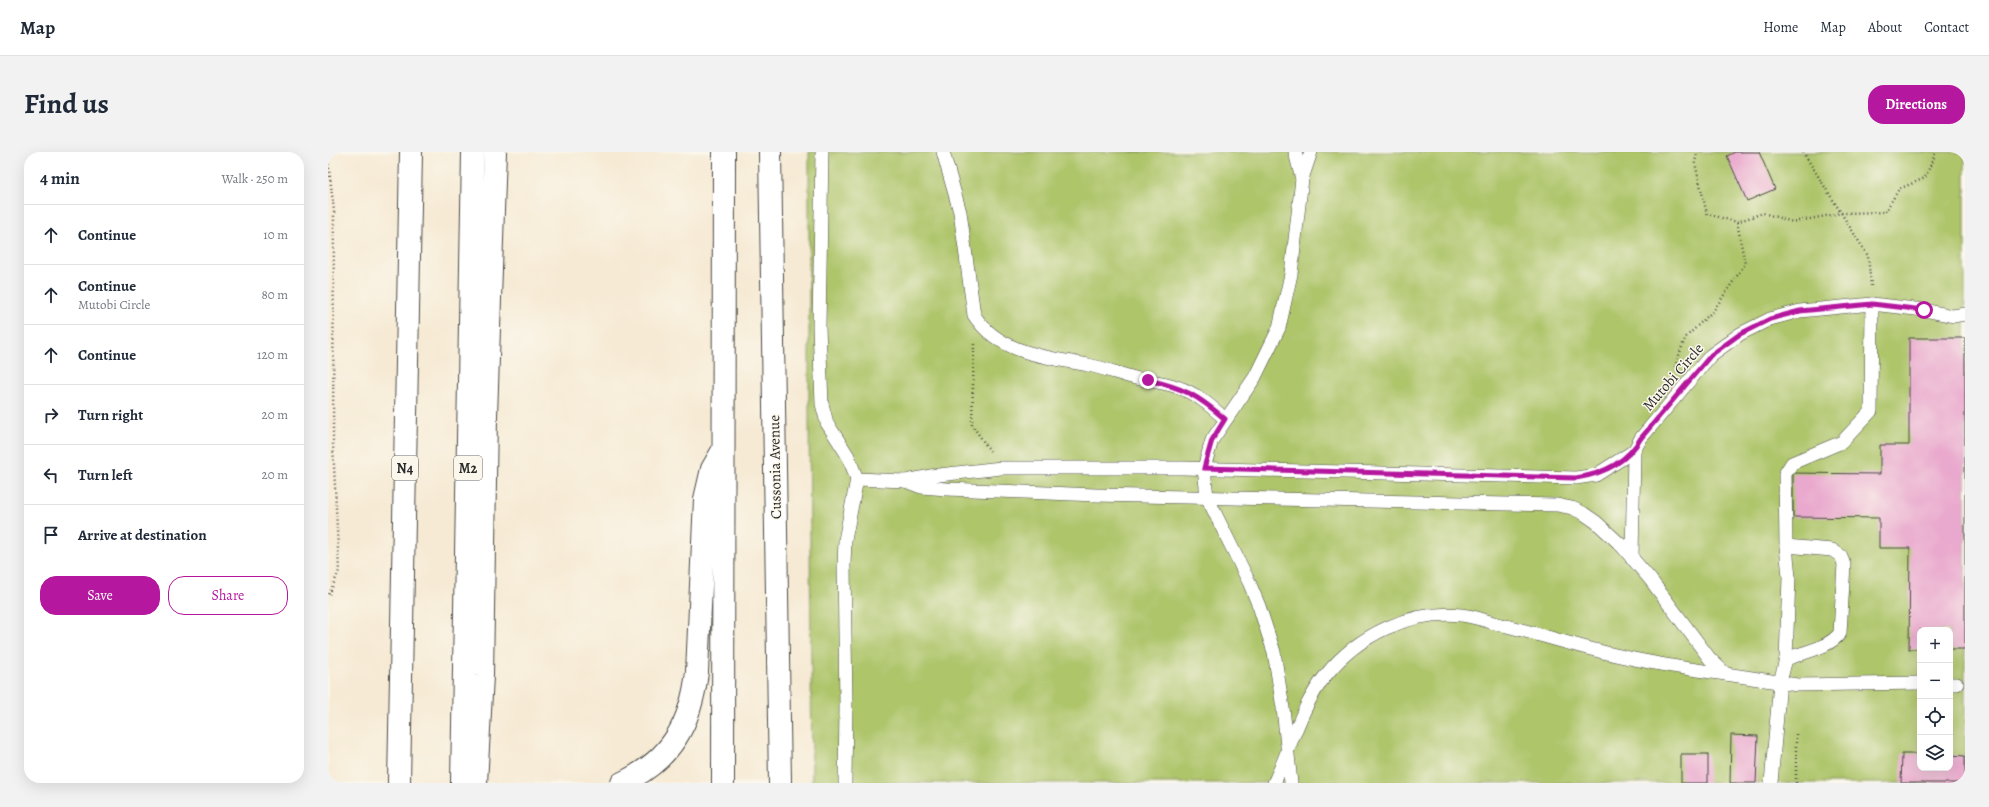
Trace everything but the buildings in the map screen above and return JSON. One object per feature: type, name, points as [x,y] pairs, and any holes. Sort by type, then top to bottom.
[{"type":"main road","name":"N4","points":[[399,783],[411,152]]},
{"type":"main road","name":"M2","points":[[462,783],[473,152]]},
{"type":"main road","points":[[476,783],[482,697],[486,416],[494,152]]},
{"type":"main road","points":[[723,783],[725,447],[724,152]]},
{"type":"main road","name":"Cussonia Avenue","points":[[770,152],[780,783]]},
{"type":"main road","points":[[622,783],[638,775],[656,760],[678,737],[686,722],[695,688],[697,672],[704,499],[712,469],[725,447]]},
{"type":"lane","points":[[822,152],[819,326],[822,404],[827,423],[848,456],[857,479],[845,540],[844,565],[846,705],[845,783]]},
{"type":"lane","points":[[943,152],[960,212],[974,315],[981,326],[1004,343],[1022,351],[1051,359],[1095,366],[1123,375],[1177,387],[1198,397],[1225,419]]},
{"type":"lane","points":[[1295,152],[1302,179]]},
{"type":"lane","points":[[1291,783],[1278,677],[1267,629],[1249,582],[1207,497],[1204,468],[1212,440],[1255,377],[1279,328],[1291,274],[1302,179],[1311,152]]},
{"type":"lane","points":[[1771,783],[1780,682],[1786,659],[1789,577],[1786,546],[1785,474],[1792,463],[1842,442],[1871,412],[1872,304]]},
{"type":"lane","name":"Mutobi Circle","points":[[1634,451],[1641,438],[1711,355],[1740,334],[1770,319],[1800,311],[1872,304],[1924,310],[1953,316],[1965,314]]},
{"type":"lane","points":[[857,479],[905,481],[937,475],[1001,468],[1204,468],[1576,478],[1596,475],[1634,451]]},
{"type":"lane","points":[[1632,559],[1634,451]]},
{"type":"lane","points":[[905,481],[917,486],[947,489],[1558,505],[1572,508],[1596,522],[1620,544],[1650,579],[1710,659],[1726,674]]},
{"type":"lane","points":[[1786,546],[1832,550],[1841,556],[1844,564],[1840,632],[1835,640],[1828,644],[1786,659]]},
{"type":"lane","points":[[1274,783],[1313,692],[1340,658],[1375,632],[1400,623],[1433,616],[1462,615],[1586,648],[1679,668],[1780,682],[1797,684],[1917,683]]},
{"type":"path","points":[[1697,152],[1695,163],[1707,214],[1737,222],[1763,213],[1792,222],[1842,213],[1885,212],[1899,189],[1926,178],[1936,152]]},
{"type":"path","points":[[1803,152],[1806,160],[1842,213],[1868,256],[1872,304]]},
{"type":"path","points":[[328,160],[334,211],[333,444],[339,571],[328,598]]},
{"type":"path","points":[[1679,393],[1674,373],[1685,338],[1714,310],[1745,264],[1737,222]]},
{"type":"path","points":[[974,315],[972,425],[1001,468]]},
{"type":"path","points":[[1796,727],[1796,783]]},
{"type":"green space","points":[[809,152],[1965,152],[1965,783],[812,783],[809,418]]},
{"type":"route","points":[[1148,380],[1186,390],[1207,403],[1225,419],[1212,440],[1207,453],[1204,468],[1576,478],[1596,475],[1634,451],[1641,438],[1711,355],[1740,334],[1770,319],[1800,311],[1872,304],[1924,310]]}]
